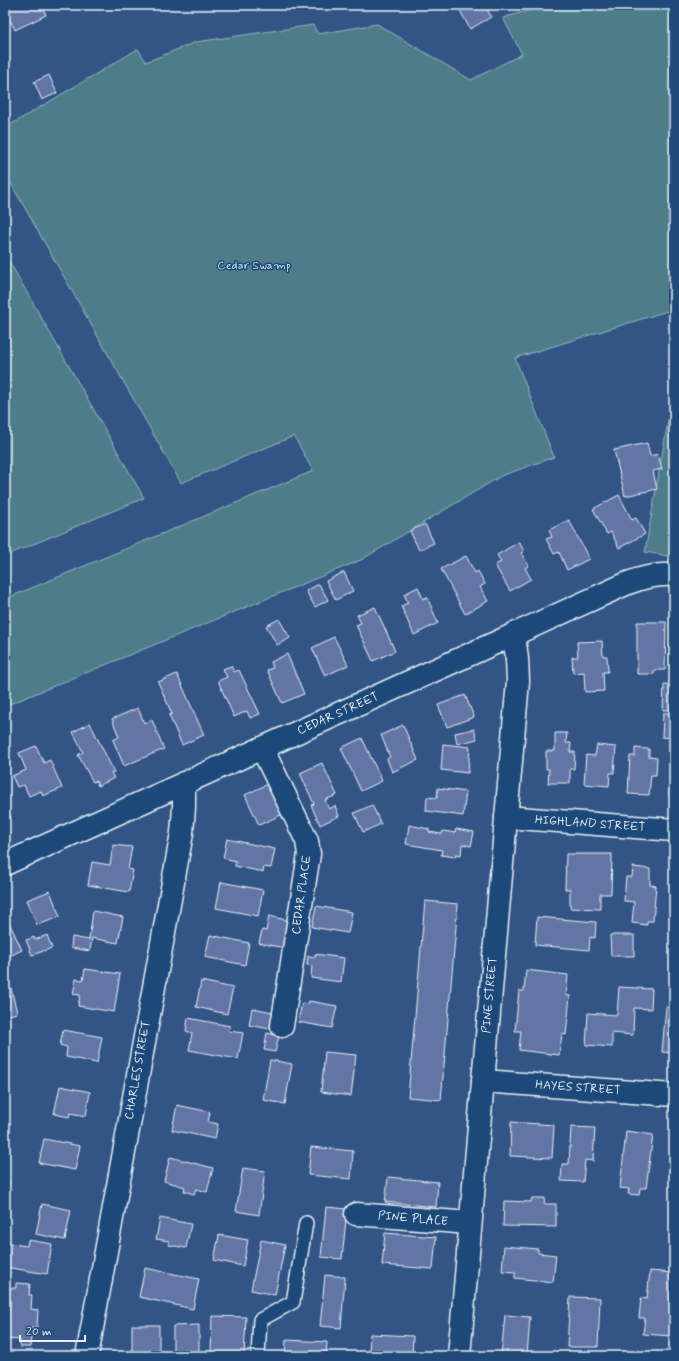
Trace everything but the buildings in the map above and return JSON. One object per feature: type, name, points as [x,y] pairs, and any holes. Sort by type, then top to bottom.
[{"type":"street","name":"CEDAR STREET","points":[[5,864],[637,579],[656,575],[674,576]]},
{"type":"street","name":"PINE STREET","points":[[459,1356],[518,681],[514,634]]},
{"type":"street","name":"CEDAR PLACE","points":[[262,748],[307,841],[309,854],[282,1026]]},
{"type":"street","name":"CHARLES STREET","points":[[86,1356],[182,833],[184,783]]},
{"type":"street","name":"HIGHLAND STREET","points":[[506,817],[674,830]]},
{"type":"street","name":"HAYES STREET","points":[[483,1081],[674,1095]]},
{"type":"street","name":"PINE PLACE","points":[[356,1214],[470,1224]]},
{"type":"lane","points":[[258,1356],[260,1320],[293,1302],[306,1223]]},
{"type":"green space","name":"Cedar Swamp","points":[[547,5],[674,5],[674,309],[515,358],[554,457],[501,476],[361,560],[5,706],[5,599],[313,471],[294,436],[181,483],[5,173],[5,128],[138,49],[146,62],[196,42],[313,25],[318,34],[377,24],[471,80],[522,54],[503,18]]},
{"type":"green space","points":[[5,254],[144,498],[5,556]]},
{"type":"green space","points":[[674,387],[674,557],[645,552]]}]
